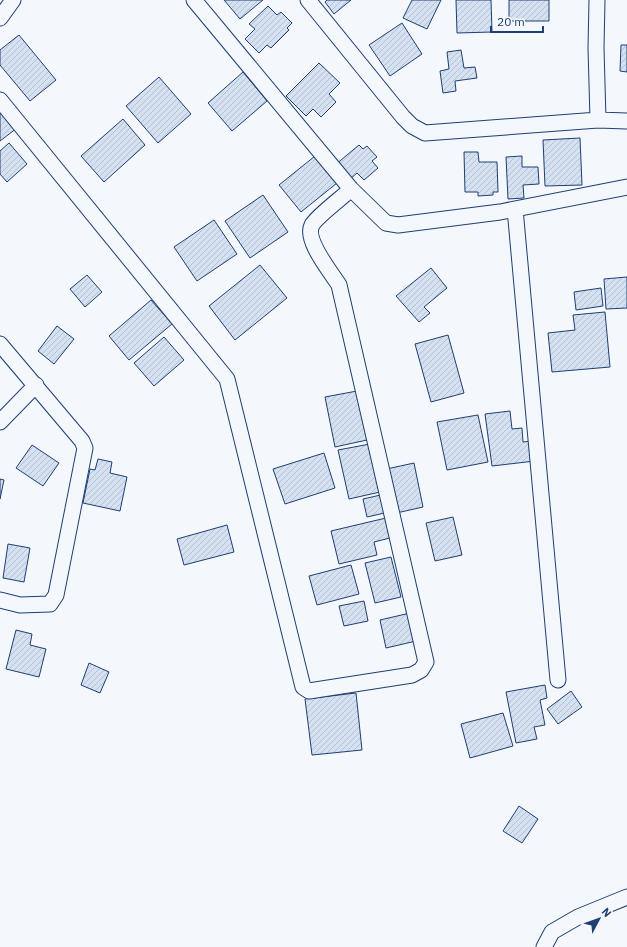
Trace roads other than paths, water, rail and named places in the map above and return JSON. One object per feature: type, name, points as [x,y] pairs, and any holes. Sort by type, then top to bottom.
[{"type":"street","points":[[0,18],[13,0]]},
{"type":"street","points":[[194,0],[351,189],[386,223],[398,225],[515,209],[627,187]]},
{"type":"street","points":[[308,0],[403,117],[412,126],[425,133],[598,120],[627,121]]},
{"type":"street","points":[[597,0],[596,48],[598,120]]},
{"type":"street","points":[[0,100],[227,379],[303,687],[309,691],[412,675],[421,670],[426,662],[339,285],[314,246],[310,234],[312,225],[351,189]]},
{"type":"street","points":[[515,209],[558,680]]},
{"type":"street","points":[[0,344],[82,441],[85,448],[56,595],[50,604],[20,605],[0,600]]},
{"type":"street","points":[[0,422],[36,385]]},
{"type":"street","points":[[544,947],[552,932],[578,917],[627,897]]}]
